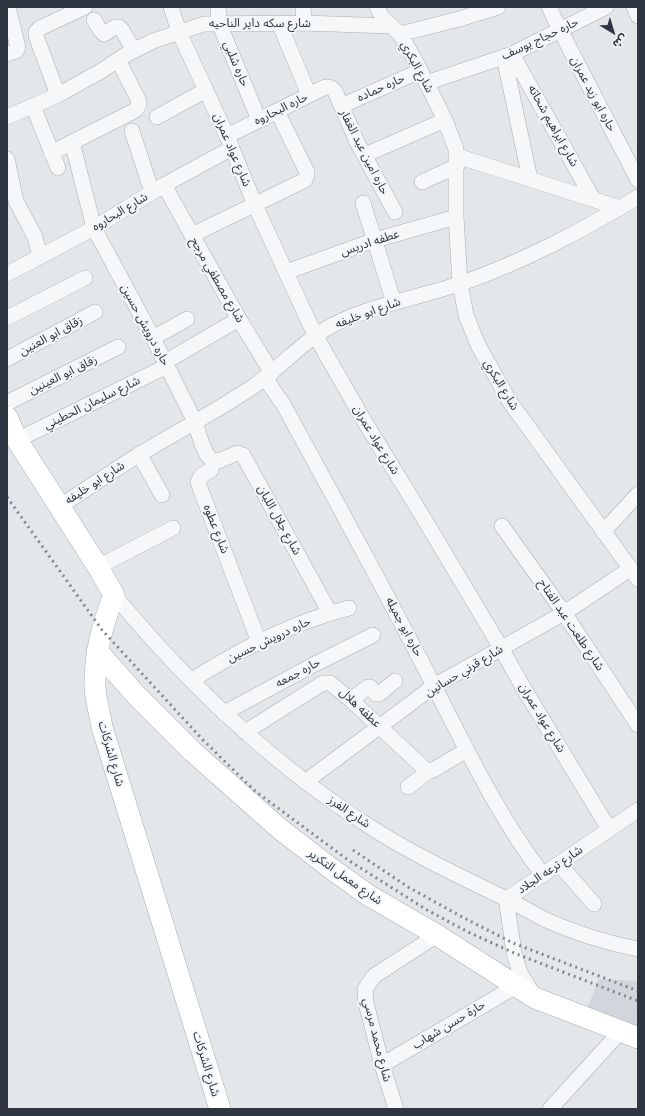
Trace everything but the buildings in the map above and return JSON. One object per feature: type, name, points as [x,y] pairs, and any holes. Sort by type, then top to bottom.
[{"type":"main road","points":[[7,417],[18,440],[114,595]]},
{"type":"main road","name":"شارع الشركات","points":[[114,595],[105,618],[97,650],[95,688],[102,727],[220,1109]]},
{"type":"main road","name":"شارع معمل التكرير","points":[[97,650],[167,728],[280,830],[333,870],[368,895],[437,935],[535,998],[630,1034]]},
{"type":"street","points":[[8,7],[12,49],[36,36]]},
{"type":"street","points":[[58,95],[36,36],[36,32],[40,28],[85,7]]},
{"type":"street","name":"شارع عواد عمران","points":[[171,7],[179,32],[230,142],[255,205],[315,335],[363,419],[501,648],[524,689],[610,829]]},
{"type":"street","name":"حاره شلبي","points":[[218,7],[219,24],[259,120]]},
{"type":"street","points":[[302,7],[304,23]]},
{"type":"street","name":"شارع البكري","points":[[377,7],[382,17],[395,30],[423,77],[454,140],[457,161],[456,217],[460,284],[466,315],[478,345],[510,402],[634,574]]},
{"type":"street","name":"شارع سكه داير الناحيه","points":[[8,112],[33,106],[58,95],[134,50],[153,41],[204,24],[304,23],[395,30],[456,13],[498,7]]},
{"type":"street","name":"حاره ابو زيد عمران","points":[[549,7],[638,180]]},
{"type":"street","name":"حاره حجاج يوسف","points":[[423,77],[508,55],[606,7]]},
{"type":"street","points":[[634,7],[638,16]]},
{"type":"street","points":[[94,20],[104,34],[115,27],[119,27],[134,50]]},
{"type":"street","points":[[279,23],[309,95]]},
{"type":"street","points":[[508,55],[530,179]]},
{"type":"street","name":"شارع ابراهيم شحاته","points":[[508,55],[593,199]]},
{"type":"street","points":[[51,152],[134,112],[137,109],[139,106],[138,99],[118,60]]},
{"type":"street","name":"حاره حماده","points":[[341,106],[423,77]]},
{"type":"street","name":"حاره البحاروه","points":[[230,142],[259,120],[327,86],[332,87],[335,91]]},
{"type":"street","points":[[157,117],[206,90]]},
{"type":"street","name":"حاره امين عبد الغفار","points":[[335,91],[357,142],[366,155],[395,212]]},
{"type":"street","points":[[33,106],[58,168]]},
{"type":"street","points":[[192,235],[303,181],[308,175],[277,111]]},
{"type":"street","points":[[366,155],[445,120]]},
{"type":"street","name":"شارع مصطفي مرجح","points":[[132,131],[158,188],[192,235],[269,375]]},
{"type":"street","name":"حاره درويش حسين","points":[[72,142],[94,228],[153,338],[195,422]]},
{"type":"street","name":"شارع البحاروه","points":[[7,274],[94,228],[230,142]]},
{"type":"street","points":[[7,159],[11,203],[21,212],[29,224],[35,237],[40,257]]},
{"type":"street","points":[[422,182],[457,161],[530,179],[620,208]]},
{"type":"street","name":"شارع ابو خليفه","points":[[59,507],[139,454],[229,402],[269,375],[315,335],[327,328],[344,320],[394,303],[460,284],[513,264],[565,239],[638,197]]},
{"type":"street","points":[[363,203],[394,303]]},
{"type":"street","name":"عطفه ادريس","points":[[286,272],[375,240],[456,217]]},
{"type":"street","points":[[7,318],[85,278]]},
{"type":"street","name":"زقاق ابو العنين","points":[[7,359],[95,312]]},
{"type":"street","points":[[153,338],[187,319]]},
{"type":"street","name":"شارع سليمان الحطيني","points":[[18,440],[166,364],[239,319]]},
{"type":"street","name":"زقاق ابو العينين","points":[[7,403],[118,347]]},
{"type":"street","name":"حاره ابو جميله","points":[[269,375],[283,404],[396,612],[488,792],[519,842],[544,875]]},
{"type":"street","points":[[195,422],[202,444],[207,455],[212,460]]},
{"type":"street","name":"شارع جلال اللبان","points":[[212,460],[219,461],[237,453],[243,455],[330,613]]},
{"type":"street","points":[[139,454],[162,495]]},
{"type":"street","name":"شارع عطوه","points":[[212,460],[211,470],[201,476],[198,482],[259,642]]},
{"type":"street","points":[[603,532],[638,494]]},
{"type":"street","name":"شارع طلعت عبد الفتاح","points":[[502,526],[564,613],[638,725]]},
{"type":"street","points":[[98,567],[174,528]]},
{"type":"street","name":"شارع قرني حسانين","points":[[305,782],[434,686],[634,574]]},
{"type":"street","name":"شارع الفرز","points":[[114,595],[150,636],[224,714],[305,782],[372,828],[441,867],[547,920],[586,936],[638,949]]},
{"type":"street","name":"حاره درويش حسين","points":[[192,680],[225,660],[283,630],[330,613],[349,608]]},
{"type":"street","name":"حاره جمعه","points":[[224,714],[313,665],[373,635]]},
{"type":"street","points":[[351,700],[368,687],[370,687],[376,694],[379,694],[395,681]]},
{"type":"street","name":"عطفه هلال","points":[[245,732],[323,683],[327,682],[333,684],[426,770],[429,771]]},
{"type":"street","points":[[408,787],[429,771],[467,750]]},
{"type":"street","name":"شارع ترعه الجلاد","points":[[535,998],[520,973],[514,953],[508,900],[511,896],[638,810]]},
{"type":"street","points":[[558,864],[594,904]]},
{"type":"street","name":"شارع محمد مرسي","points":[[396,1109],[382,1065],[366,1003],[365,989],[374,976],[437,935]]},
{"type":"street","name":"حارة حسن شهاب","points":[[382,1065],[516,986]]},
{"type":"street","points":[[550,1109],[630,1034]]},
{"type":"shaded area","points":[[599,979],[638,981],[638,1044],[581,1023]]},
{"type":"railway","points":[[7,497],[102,630],[202,739],[255,791],[348,860],[427,910],[468,932],[514,953],[638,1001]]},
{"type":"railway","points":[[353,850],[408,887],[513,943],[638,991]]}]
